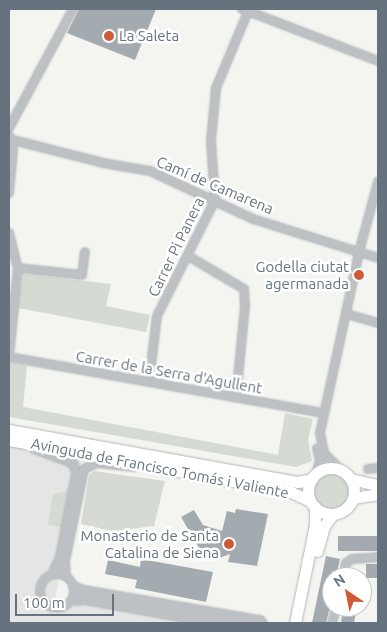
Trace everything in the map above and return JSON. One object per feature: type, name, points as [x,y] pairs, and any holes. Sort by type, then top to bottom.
[{"type":"main road","name":"Avinguda de Francisco Tomás i Valiente","points":[[9,430],[298,482],[314,476]]},
{"type":"main road","name":"Avinguda de Francisco Tomás i Valiente","points":[[9,440],[291,492],[313,504]]},
{"type":"main road","points":[[293,623],[314,532],[313,504],[308,494],[314,476],[329,468],[378,485]]},
{"type":"main road","points":[[293,623],[324,526],[333,514],[346,509],[353,498],[347,475]]},
{"type":"main road","points":[[353,498],[378,494]]},
{"type":"main road","points":[[313,504],[333,514]]},
{"type":"street","points":[[9,188],[14,150],[9,139],[9,129],[73,9]]},
{"type":"street","points":[[246,10],[378,62]]},
{"type":"street","name":"Carrer Pi Panera","points":[[149,382],[157,316],[215,200],[211,141],[216,88],[246,10]]},
{"type":"street","name":"Camí de Camarena","points":[[9,139],[150,171],[253,219],[378,258]]},
{"type":"street","points":[[347,475],[324,453],[320,438],[354,274],[378,182]]},
{"type":"street","points":[[9,233],[18,268],[9,357]]},
{"type":"street","points":[[18,268],[82,275],[85,252]]},
{"type":"street","points":[[188,256],[244,289],[245,306],[236,398]]},
{"type":"street","points":[[347,314],[378,323]]},
{"type":"street","name":"Carrer de la Serra d'Agullent","points":[[9,357],[324,413]]},
{"type":"street","points":[[314,476],[320,460],[316,438],[322,425]]},
{"type":"street","points":[[9,440],[74,465],[76,474],[60,557],[52,574],[41,584],[39,591],[44,602],[61,608],[71,601],[84,600],[214,623]]},
{"type":"street","points":[[158,467],[90,464],[81,476],[65,561],[66,576],[74,588],[245,623]]},
{"type":"street","points":[[368,469],[378,468]]},
{"type":"street","points":[[345,567],[346,563],[352,559],[378,557]]},
{"type":"street","points":[[52,574],[66,576]]},
{"type":"street","points":[[71,601],[74,588]]},
{"type":"street","points":[[74,588],[260,620],[263,623]]},
{"type":"shaded area","points":[[23,274],[111,284],[106,306],[150,315],[146,332],[18,308]]},
{"type":"shaded area","points":[[9,362],[27,366],[23,407],[278,455],[285,413],[313,419],[308,440],[312,461],[296,467],[9,417]]},
{"type":"shaded area","points":[[9,446],[81,460],[52,617],[84,602],[199,623],[9,623]]},
{"type":"shaded area","points":[[94,471],[165,481],[154,526],[113,531],[81,524],[89,475]]},
{"type":"shaded area","points":[[332,473],[345,478],[350,491],[345,504],[332,509],[319,504],[314,491],[319,478]]},
{"type":"shaded area","points":[[70,485],[62,527],[48,525],[53,494],[64,492]]},
{"type":"building","name":"La Saleta","points":[[79,9],[156,9],[135,60],[67,33]]},
{"type":"building","name":"Monasterio de Santa Catalina de Siena","points":[[236,509],[268,514],[257,566],[228,562],[230,554],[219,558],[205,558],[181,517],[194,510],[203,525],[222,531],[227,511],[235,513]]},
{"type":"building","points":[[338,536],[378,536],[378,551],[338,551]]},
{"type":"building","points":[[326,556],[340,559],[338,567],[324,567]]},
{"type":"building","points":[[141,559],[213,572],[206,602],[135,588],[137,580],[105,574],[108,560],[140,567]]},
{"type":"building","points":[[366,564],[378,564],[378,578],[372,578],[372,567],[366,567]]},
{"type":"building","points":[[322,575],[322,617],[328,617],[326,623],[312,623]]},
{"type":"building","points":[[342,617],[355,617],[354,623],[341,623]]},
{"type":"place","name":"La Saleta","points":[[109,36]]},
{"type":"place","name":"Godella ciutat agermanada","points":[[359,275]]},
{"type":"place","name":"Monasterio de Santa Catalina de Siena","points":[[229,544]]}]
